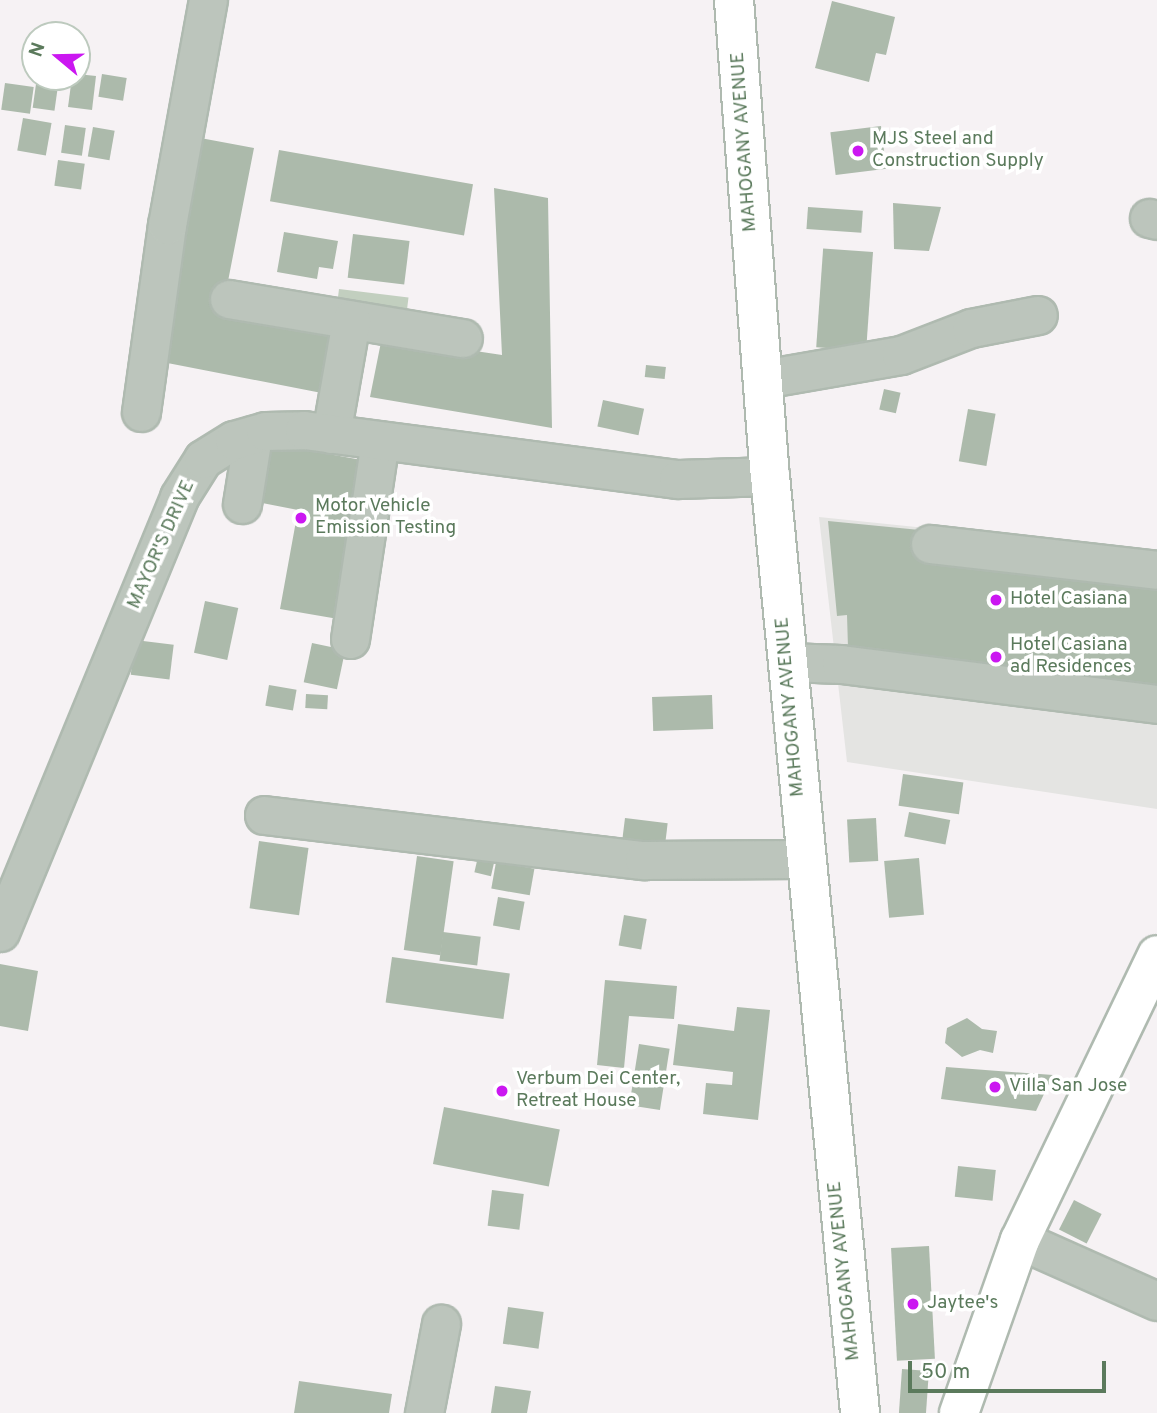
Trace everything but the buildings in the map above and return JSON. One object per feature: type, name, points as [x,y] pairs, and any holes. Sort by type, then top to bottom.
[{"type":"main road","name":"MAHOGANY AVENUE","points":[[734,0],[770,476],[860,1413]]},
{"type":"main road","points":[[959,1413],[1020,1240],[1157,955]]},
{"type":"street","points":[[141,412],[167,225],[208,0]]},
{"type":"street","points":[[229,299],[463,338]]},
{"type":"street","points":[[763,379],[901,355],[971,328],[1038,315]]},
{"type":"street","points":[[331,434],[351,320]]},
{"type":"street","name":"MAYOR'S DRIVE","points":[[0,932],[179,497],[203,459],[253,435],[304,430],[678,479],[770,476]]},
{"type":"street","points":[[242,504],[253,435]]},
{"type":"street","points":[[350,639],[380,440]]},
{"type":"street","points":[[930,544],[1157,570]]},
{"type":"street","points":[[787,662],[841,664],[1157,704]]},
{"type":"street","points":[[264,815],[644,860],[805,859]]},
{"type":"street","points":[[1020,1240],[1157,1301]]},
{"type":"street","points":[[424,1413],[441,1324]]},
{"type":"shaded area","points":[[339,289],[408,298],[406,316],[337,308]]},
{"type":"shaded area","name":"Hotel Casiana ad Residences","points":[[819,517],[1157,552],[1157,809],[847,762]]},
{"type":"place","name":"MJS Steel and Construction Supply","points":[[858,151]]},
{"type":"place","name":"Motor Vehicle Emission Testing","points":[[301,518]]},
{"type":"place","name":"Hotel Casiana","points":[[996,600]]},
{"type":"place","name":"Hotel Casiana ad Residences","points":[[996,657]]},
{"type":"place","name":"Villa San Jose","points":[[995,1087]]},
{"type":"place","name":"Verbum Dei Center, Retreat House","points":[[502,1091]]},
{"type":"place","name":"Jaytee's","points":[[913,1304]]}]
